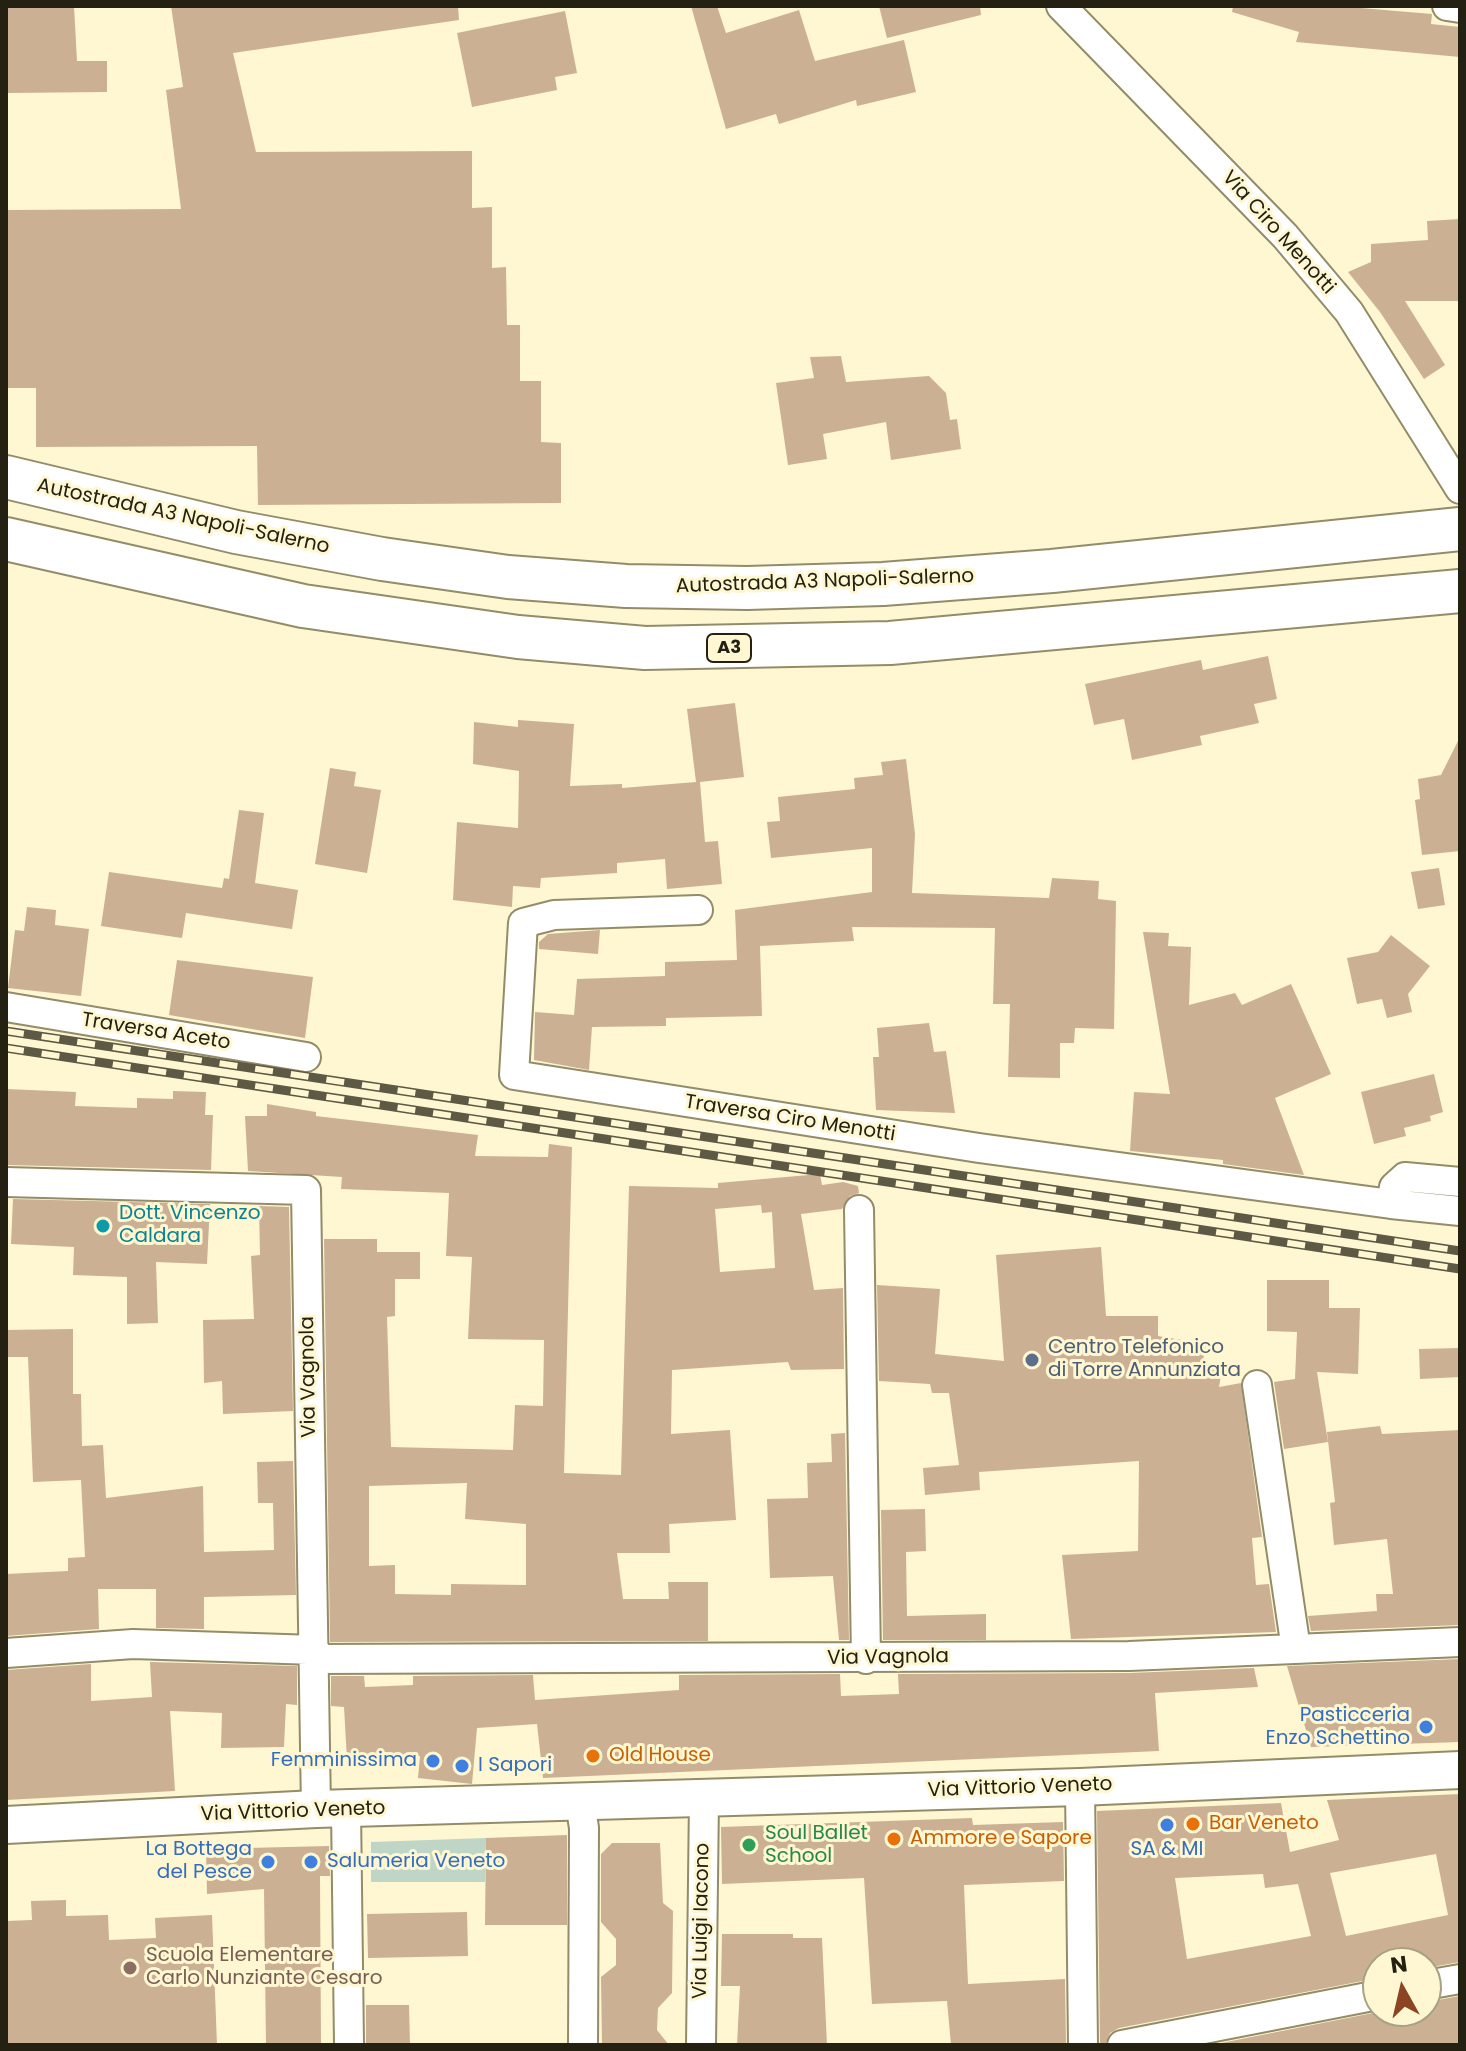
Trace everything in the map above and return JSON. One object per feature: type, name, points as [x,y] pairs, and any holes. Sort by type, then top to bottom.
[{"type":"highway","name":"Autostrada A3 Napoli-Salerno","points":[[6,477],[180,519],[382,559],[508,577],[626,586],[747,588],[883,584],[1052,571],[1459,516]]},
{"type":"highway","name":"A3","points":[[6,539],[303,606],[457,629],[645,648],[890,643],[1460,591]]},
{"type":"main road","name":"Via Vittorio Veneto","points":[[6,1825],[331,1809],[1080,1787],[1460,1770]]},
{"type":"street","name":"Via Ciro Menotti","points":[[1061,6],[1285,236],[1349,312],[1459,516]]},
{"type":"street","points":[[1447,6],[1460,8]]},
{"type":"street","name":"Traversa Ciro Menotti","points":[[698,910],[554,915],[523,923],[514,1075],[1084,1163],[1391,1204]]},
{"type":"street","name":"Traversa Aceto","points":[[6,1007],[306,1057]]},
{"type":"street","points":[[1460,1182],[1405,1177],[1394,1187],[1391,1204],[1460,1211]]},
{"type":"street","name":"Via Vagnola","points":[[6,1182],[306,1190],[315,1654]]},
{"type":"street","points":[[859,1210],[866,1659]]},
{"type":"street","points":[[1257,1385],[1296,1649]]},
{"type":"street","name":"Via Vagnola","points":[[6,1653],[133,1644],[315,1654],[866,1659],[1129,1656],[1460,1642]]},
{"type":"street","points":[[315,1654],[331,1809],[349,2045]]},
{"type":"street","points":[[1080,1787],[1083,2045]]},
{"type":"street","name":"Via Luigi Iacono","points":[[701,2045],[704,1798]]},
{"type":"street","points":[[580,1802],[584,1828],[583,2045]]},
{"type":"street","points":[[1122,2045],[1362,1998]]},
{"type":"green space","points":[[486,1838],[485,1882],[371,1882],[371,1842]]},
{"type":"building","points":[[6,6],[74,6],[77,61],[107,61],[107,92],[6,93]]},
{"type":"building","points":[[171,6],[458,6],[459,20],[233,53],[256,152],[472,151],[472,208],[492,207],[492,268],[506,267],[507,325],[520,325],[520,381],[541,381],[541,442],[561,443],[561,503],[258,505],[257,446],[36,447],[36,388],[6,388],[6,210],[181,209],[166,90],[183,87]]},
{"type":"building","points":[[691,6],[717,6],[726,33],[799,10],[815,61],[904,40],[916,92],[857,106],[856,100],[779,124],[776,114],[726,129]]},
{"type":"building","points":[[879,6],[980,6],[981,15],[887,38]]},
{"type":"building","points":[[1233,6],[1337,6],[1432,14],[1431,24],[1460,27],[1460,57],[1296,42],[1299,32],[1232,12]]},
{"type":"building","points":[[565,11],[577,73],[555,77],[557,90],[472,107],[457,33]]},
{"type":"building","points":[[1460,219],[1460,301],[1405,301],[1445,365],[1424,379],[1380,312],[1348,272],[1371,262],[1371,244],[1428,240],[1427,221]]},
{"type":"building","points":[[841,356],[846,382],[929,376],[946,393],[950,420],[957,419],[961,449],[891,460],[886,422],[823,434],[827,459],[788,465],[776,383],[814,378],[810,357]]},
{"type":"building","points":[[1268,656],[1277,699],[1254,704],[1259,723],[1200,736],[1202,745],[1132,760],[1124,719],[1094,725],[1085,684],[1201,660],[1203,670]]},
{"type":"building","points":[[735,703],[744,777],[700,782],[705,842],[718,841],[722,884],[667,889],[665,859],[617,863],[617,873],[541,878],[540,888],[513,886],[512,907],[453,900],[457,822],[518,828],[519,771],[473,764],[474,722],[518,727],[518,720],[574,724],[570,786],[622,784],[622,788],[696,782],[687,709]]},
{"type":"building","points":[[1460,737],[1460,851],[1422,855],[1415,800],[1420,799],[1418,779],[1441,775]]},
{"type":"building","points":[[906,759],[915,834],[912,893],[1049,898],[1052,878],[1099,881],[1098,899],[1116,901],[1114,1029],[1075,1028],[1074,1043],[1060,1043],[1060,1078],[1008,1077],[1010,1004],[993,1004],[995,928],[852,927],[854,941],[760,946],[762,1016],[666,1018],[666,1026],[592,1027],[589,1070],[534,1060],[535,1012],[574,1015],[577,979],[665,976],[665,962],[737,960],[735,910],[872,892],[872,848],[771,858],[767,822],[780,821],[778,797],[855,789],[854,778],[883,775],[881,762]]},
{"type":"building","points":[[330,768],[356,772],[354,786],[381,790],[367,873],[315,864]]},
{"type":"building","points":[[239,810],[264,813],[255,883],[298,890],[292,929],[186,913],[182,938],[101,926],[109,872],[222,888],[224,878],[229,879]]},
{"type":"building","points":[[1439,868],[1445,905],[1418,909],[1411,872]]},
{"type":"building","points":[[27,907],[56,910],[55,925],[89,929],[81,996],[8,988],[15,930],[24,931]]},
{"type":"building","points":[[600,930],[598,954],[539,949],[539,942],[548,934]]},
{"type":"building","points":[[1143,932],[1169,933],[1168,946],[1191,947],[1189,1005],[1235,993],[1242,1005],[1291,984],[1331,1074],[1275,1098],[1304,1175],[1223,1164],[1223,1160],[1130,1151],[1134,1092],[1170,1094]]},
{"type":"building","points":[[1391,935],[1430,966],[1408,994],[1412,1012],[1387,1018],[1382,999],[1357,1004],[1347,958],[1378,952]]},
{"type":"building","points":[[177,960],[313,977],[305,1038],[169,1015]]},
{"type":"building","points":[[929,1023],[934,1052],[946,1051],[955,1113],[876,1110],[873,1057],[879,1057],[877,1028]]},
{"type":"building","points":[[1434,1074],[1443,1112],[1430,1116],[1431,1121],[1404,1128],[1406,1136],[1374,1144],[1361,1092]]},
{"type":"building","points":[[6,1089],[76,1092],[75,1106],[137,1108],[137,1098],[173,1099],[173,1091],[206,1092],[205,1115],[213,1115],[211,1170],[6,1165]]},
{"type":"building","points":[[267,1104],[316,1112],[316,1116],[478,1135],[475,1156],[548,1157],[549,1144],[572,1147],[564,1473],[621,1475],[629,1186],[718,1188],[718,1183],[820,1174],[822,1185],[843,1182],[858,1186],[859,1193],[850,1196],[842,1209],[801,1214],[814,1290],[843,1288],[844,1369],[791,1370],[788,1362],[672,1370],[671,1434],[730,1430],[736,1520],[669,1524],[670,1553],[617,1553],[623,1599],[669,1599],[668,1582],[708,1582],[708,1641],[330,1642],[324,1239],[377,1239],[377,1252],[420,1252],[420,1279],[395,1279],[395,1316],[387,1317],[391,1447],[513,1450],[515,1405],[543,1406],[544,1340],[468,1339],[472,1257],[446,1256],[449,1193],[341,1189],[342,1177],[248,1171],[245,1116],[267,1116]],"holes":[[[761,1205],[762,1213],[772,1212],[775,1268],[720,1272],[715,1209]],[[467,1483],[465,1519],[526,1524],[526,1585],[451,1584],[451,1595],[395,1594],[395,1565],[369,1566],[369,1486]]]},
{"type":"building","points":[[13,1199],[210,1204],[207,1264],[156,1262],[158,1323],[127,1324],[127,1277],[73,1275],[74,1247],[11,1244]]},
{"type":"building","points":[[259,1206],[289,1207],[293,1411],[223,1414],[222,1381],[204,1383],[203,1320],[254,1319],[251,1256],[260,1255]]},
{"type":"building","points":[[1101,1247],[1106,1316],[1158,1316],[1158,1336],[1206,1344],[1202,1366],[1222,1369],[1219,1387],[1241,1383],[1262,1537],[1252,1538],[1256,1585],[1269,1584],[1276,1632],[1071,1639],[1062,1555],[1138,1551],[1139,1461],[979,1472],[980,1490],[925,1495],[923,1468],[959,1465],[949,1393],[932,1393],[930,1384],[879,1381],[877,1285],[940,1289],[935,1354],[1004,1361],[996,1255]]},
{"type":"building","points":[[1267,1280],[1329,1280],[1329,1308],[1360,1308],[1358,1374],[1317,1372],[1328,1442],[1284,1449],[1274,1382],[1295,1379],[1297,1332],[1267,1331]]},
{"type":"building","points":[[73,1329],[73,1394],[81,1394],[82,1446],[103,1445],[106,1498],[203,1486],[204,1552],[274,1550],[273,1503],[258,1503],[257,1462],[293,1461],[296,1595],[204,1597],[204,1629],[156,1628],[156,1589],[98,1589],[99,1629],[6,1636],[6,1574],[68,1571],[68,1558],[85,1557],[81,1480],[33,1482],[28,1357],[6,1357],[6,1330]]},
{"type":"building","points":[[1460,1348],[1460,1377],[1420,1379],[1419,1349]]},
{"type":"building","points":[[1380,1426],[1382,1434],[1460,1430],[1460,1625],[1311,1631],[1308,1616],[1377,1611],[1376,1594],[1393,1594],[1387,1539],[1334,1545],[1330,1503],[1335,1502],[1327,1432]]},
{"type":"building","points":[[845,1433],[849,1640],[839,1640],[833,1576],[770,1578],[767,1499],[808,1498],[807,1463],[832,1462],[831,1434]]},
{"type":"building","points":[[925,1509],[926,1551],[906,1552],[907,1616],[986,1614],[986,1640],[883,1640],[881,1510]]},
{"type":"building","points":[[1460,1659],[1460,1742],[1311,1747],[1287,1666]]},
{"type":"building","points":[[150,1662],[297,1666],[297,1705],[286,1704],[284,1747],[221,1748],[222,1713],[170,1711],[175,1791],[6,1800],[6,1670],[91,1664],[91,1701],[152,1697]]},
{"type":"building","points":[[1254,1668],[1258,1687],[1155,1693],[1159,1751],[543,1778],[537,1724],[477,1728],[472,1784],[418,1778],[420,1756],[347,1760],[344,1707],[331,1706],[331,1676],[364,1676],[365,1687],[413,1685],[413,1676],[533,1675],[535,1700],[679,1690],[679,1675],[840,1674],[841,1696],[899,1694],[898,1674],[1129,1673]]},
{"type":"building","points":[[1460,1794],[1460,1962],[1442,1965],[1442,1947],[1362,1947],[1362,1981],[1119,2028],[1110,2033],[1105,2045],[1100,2045],[1097,1811],[1281,1803],[1290,1852],[1339,1840],[1327,1800]],"holes":[[[1436,1854],[1448,1915],[1346,1936],[1330,1873]],[[1263,1874],[1265,1888],[1298,1884],[1311,1936],[1187,1959],[1175,1878]]]},
{"type":"building","points":[[972,1818],[973,1825],[1063,1822],[1064,1881],[964,1885],[968,1984],[1065,1979],[1066,2045],[951,2045],[947,2001],[872,2004],[864,1878],[722,1884],[721,1827]]},
{"type":"building","points":[[567,1835],[567,1925],[485,1925],[486,1838]]},
{"type":"building","points":[[612,1843],[660,1843],[663,1903],[673,1911],[672,1993],[658,2008],[657,2030],[669,2045],[602,2045],[601,1977],[616,1965],[616,1939],[601,1922],[601,1854]]},
{"type":"building","points":[[329,1846],[330,1876],[320,1876],[321,2045],[266,2045],[264,1889],[207,1894],[206,1849]]},
{"type":"building","points":[[66,1900],[66,1916],[108,1915],[109,1940],[156,1938],[155,1918],[212,1915],[217,2045],[6,2045],[6,1921],[32,1920],[31,1901]]},
{"type":"building","points":[[467,1912],[468,1956],[368,1958],[367,1914]]},
{"type":"building","points":[[722,1934],[793,1934],[793,1938],[822,1938],[827,2045],[737,2045],[740,1986],[721,1986]]},
{"type":"building","points":[[1460,1996],[1460,2045],[1211,2045],[1362,2015],[1362,2027],[1442,2027],[1442,1999]]},
{"type":"building","points":[[366,2005],[409,2005],[410,2045],[366,2045]]},
{"type":"railway","points":[[6,1031],[1460,1251]]},
{"type":"railway","points":[[6,1048],[1460,1269]]},
{"type":"place","name":"Dott. Vincenzo Caldara","points":[[103,1226]]},
{"type":"place","name":"Centro Telefonico di Torre Annunziata","points":[[1032,1360]]},
{"type":"place","name":"Pasticceria Enzo Schettino","points":[[1426,1727]]},
{"type":"place","name":"Old House","points":[[593,1756]]},
{"type":"place","name":"Femminissima","points":[[433,1761]]},
{"type":"place","name":"I Sapori","points":[[462,1766]]},
{"type":"place","name":"Bar Veneto","points":[[1193,1824]]},
{"type":"place","name":"SA & MI","points":[[1167,1825]]},
{"type":"place","name":"Ammore e Sapore","points":[[894,1839]]},
{"type":"place","name":"Soul Ballet School","points":[[749,1845]]},
{"type":"place","name":"La Bottega del Pesce","points":[[268,1862]]},
{"type":"place","name":"Salumeria Veneto","points":[[311,1862]]},
{"type":"place","name":"Scuola Elementare Carlo Nunziante Cesaro","points":[[130,1968]]}]
